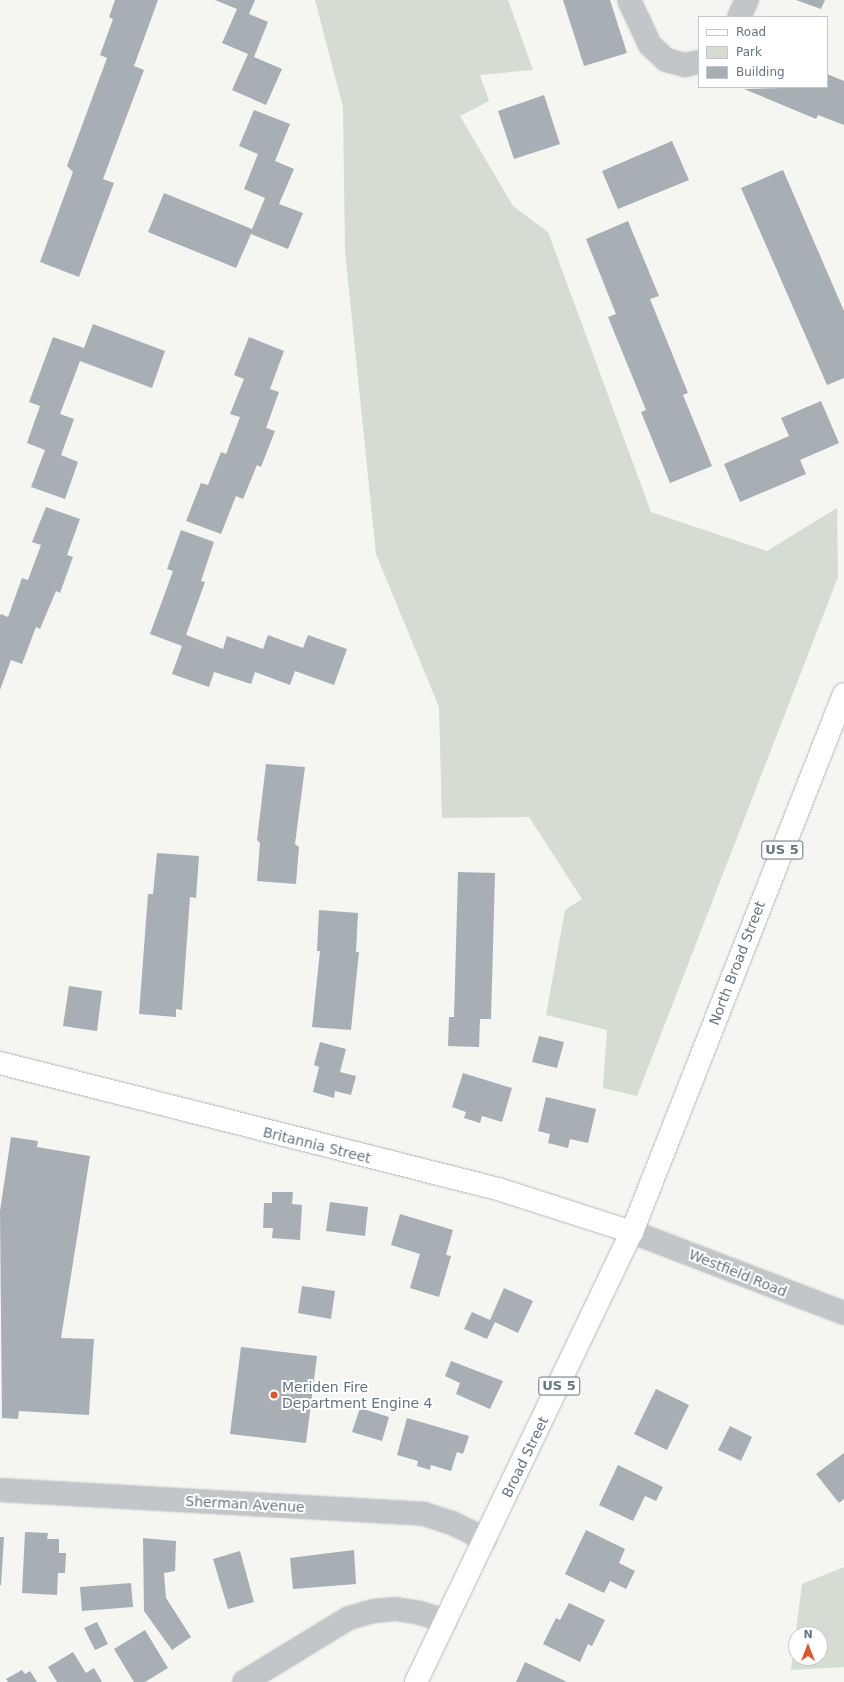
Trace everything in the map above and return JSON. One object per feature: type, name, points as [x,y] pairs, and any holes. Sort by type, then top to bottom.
[{"type":"main road","name":"North Broad Street","points":[[632,1232],[844,694]]},
{"type":"main road","name":"Britannia Street","points":[[0,1063],[498,1189],[632,1232]]},
{"type":"main road","name":"Broad Street","points":[[416,1682],[632,1232]]},
{"type":"street","points":[[629,0],[650,45],[666,60],[685,65],[698,62]]},
{"type":"street","points":[[739,16],[747,0]]},
{"type":"street","name":"Westfield Road","points":[[632,1232],[844,1313]]},
{"type":"street","name":"Sherman Avenue","points":[[0,1490],[424,1514],[452,1523],[485,1539]]},
{"type":"street","points":[[244,1682],[349,1618],[374,1611],[396,1609],[420,1613],[446,1621]]},
{"type":"green space","points":[[315,0],[508,0],[533,70],[480,75],[489,101],[460,116],[513,206],[548,232],[651,512],[767,551],[837,508],[838,577],[637,1096],[603,1088],[607,1030],[546,1015],[565,910],[582,899],[529,817],[442,818],[439,707],[376,554],[345,251],[343,107]]},
{"type":"green space","points":[[844,1567],[844,1667],[791,1670],[792,1666],[828,1666],[828,1626],[797,1626],[802,1584]]},
{"type":"building","points":[[115,0],[158,0],[134,66],[144,70],[103,179],[114,183],[79,277],[40,262],[73,172],[67,166],[107,58],[100,55],[113,19],[109,17]]},
{"type":"building","points":[[215,0],[255,0],[249,14],[268,22],[254,57],[282,69],[266,105],[232,90],[248,54],[222,43],[237,9]]},
{"type":"building","points":[[563,0],[610,0],[627,53],[584,66]]},
{"type":"building","points":[[796,0],[825,0],[821,9]]},
{"type":"building","points":[[828,74],[844,81],[844,125],[818,115],[816,119],[744,89],[828,88]]},
{"type":"building","points":[[544,95],[560,144],[514,159],[498,111]]},
{"type":"building","points":[[254,110],[290,124],[275,161],[294,169],[279,204],[303,213],[288,249],[251,234],[236,268],[148,232],[164,193],[252,229],[265,198],[244,189],[258,154],[239,146]]},
{"type":"building","points":[[672,141],[689,180],[618,209],[602,171]]},
{"type":"building","points":[[783,170],[844,311],[844,378],[827,385],[741,188]]},
{"type":"building","points":[[628,221],[659,296],[650,299],[688,393],[683,395],[712,466],[670,483],[641,412],[646,410],[608,317],[616,314],[586,239]]},
{"type":"building","points":[[93,324],[165,351],[152,388],[80,361],[60,414],[74,419],[61,455],[78,462],[65,499],[31,487],[45,450],[27,443],[40,406],[29,402],[53,337],[84,348]]},
{"type":"building","points":[[249,337],[284,351],[270,389],[279,392],[266,428],[275,431],[261,467],[257,465],[243,499],[236,496],[221,534],[186,521],[201,483],[208,485],[221,452],[226,454],[240,417],[230,414],[244,379],[234,375]]},
{"type":"building","points":[[821,401],[839,443],[800,460],[806,474],[740,502],[724,464],[789,436],[781,418]]},
{"type":"building","points":[[46,507],[80,519],[67,555],[73,557],[60,593],[56,591],[40,629],[36,627],[22,664],[11,660],[0,690],[0,616],[1,614],[8,617],[22,578],[28,580],[41,545],[32,542]]},
{"type":"building","points":[[181,530],[214,542],[201,581],[205,582],[186,635],[223,649],[227,636],[263,649],[268,635],[303,648],[308,635],[347,649],[334,685],[295,671],[290,685],[255,672],[251,684],[214,672],[209,687],[172,674],[182,646],[150,634],[173,571],[167,569]]},
{"type":"building","points":[[266,764],[305,767],[295,844],[299,847],[296,884],[257,881],[260,843],[257,840]]},
{"type":"building","points":[[157,853],[199,856],[196,898],[190,897],[182,1010],[176,1009],[176,1017],[139,1014],[148,894],[153,894]]},
{"type":"building","points":[[458,872],[495,873],[491,1019],[480,1019],[479,1047],[448,1046],[449,1017],[454,1017]]},
{"type":"building","points":[[319,910],[358,913],[356,952],[359,952],[351,1030],[312,1027],[320,951],[317,951]]},
{"type":"building","points":[[69,986],[102,991],[97,1031],[63,1026]]},
{"type":"building","points":[[539,1036],[564,1042],[557,1068],[532,1062]]},
{"type":"building","points":[[320,1042],[346,1049],[340,1072],[356,1076],[351,1095],[335,1091],[334,1098],[313,1092],[319,1067],[314,1065]]},
{"type":"building","points":[[463,1073],[512,1088],[502,1122],[482,1116],[480,1123],[464,1118],[466,1112],[452,1107]]},
{"type":"building","points":[[546,1097],[596,1109],[588,1143],[570,1139],[568,1148],[548,1143],[550,1134],[538,1131]]},
{"type":"building","points":[[11,1137],[38,1141],[37,1147],[90,1156],[61,1338],[94,1339],[89,1415],[19,1411],[18,1419],[2,1418],[0,1211]]},
{"type":"building","points":[[272,1192],[293,1192],[292,1204],[302,1205],[300,1240],[272,1238],[273,1228],[263,1228],[264,1203],[272,1203]]},
{"type":"building","points":[[330,1202],[368,1207],[365,1236],[326,1231]]},
{"type":"building","points":[[400,1214],[453,1230],[446,1255],[451,1256],[439,1297],[410,1288],[420,1254],[391,1245]]},
{"type":"building","points":[[302,1286],[335,1291],[331,1319],[298,1313]]},
{"type":"building","points":[[504,1288],[533,1301],[518,1333],[495,1322],[487,1339],[464,1329],[472,1312],[490,1320]]},
{"type":"building","name":"Meriden Fire Department Engine 4","points":[[241,1347],[317,1356],[306,1443],[230,1434]]},
{"type":"building","points":[[451,1361],[503,1381],[490,1409],[456,1394],[460,1383],[445,1376]]},
{"type":"building","points":[[656,1389],[689,1405],[667,1450],[634,1434]]},
{"type":"building","points":[[360,1408],[389,1417],[382,1441],[352,1432]]},
{"type":"building","points":[[407,1418],[469,1436],[463,1454],[457,1452],[451,1471],[431,1465],[430,1470],[417,1466],[418,1461],[397,1455]]},
{"type":"building","points":[[730,1426],[752,1437],[741,1461],[718,1450]]},
{"type":"building","points":[[844,1453],[844,1499],[839,1503],[816,1474]]},
{"type":"building","points":[[618,1465],[663,1487],[656,1501],[645,1496],[633,1521],[599,1505]]},
{"type":"building","points":[[586,1530],[625,1549],[619,1563],[635,1571],[626,1589],[610,1581],[604,1593],[565,1574]]},
{"type":"building","points":[[25,1532],[48,1533],[47,1539],[59,1539],[59,1553],[66,1553],[65,1573],[58,1573],[57,1595],[22,1593]]},
{"type":"building","points":[[0,1537],[4,1537],[1,1585],[0,1585]]},
{"type":"building","points":[[143,1538],[176,1541],[175,1571],[164,1573],[166,1598],[191,1637],[172,1650],[144,1611]]},
{"type":"building","points":[[354,1550],[356,1584],[293,1589],[290,1558]]},
{"type":"building","points":[[240,1551],[254,1602],[228,1609],[213,1559]]},
{"type":"building","points":[[131,1583],[133,1607],[82,1611],[80,1587]]},
{"type":"building","points":[[569,1603],[605,1620],[592,1646],[588,1644],[580,1662],[543,1644],[556,1618],[560,1620]]},
{"type":"building","points":[[97,1622],[108,1644],[95,1650],[84,1628]]},
{"type":"building","points":[[145,1630],[168,1668],[145,1682],[134,1682],[114,1649]]},
{"type":"building","points":[[73,1652],[86,1673],[94,1668],[102,1682],[57,1682],[48,1667]]},
{"type":"building","points":[[525,1662],[567,1682],[516,1682]]},
{"type":"building","points":[[22,1670],[25,1674],[30,1671],[37,1682],[8,1682],[6,1679]]},
{"type":"place","name":"Meriden Fire Department Engine 4","points":[[274,1395]]}]
